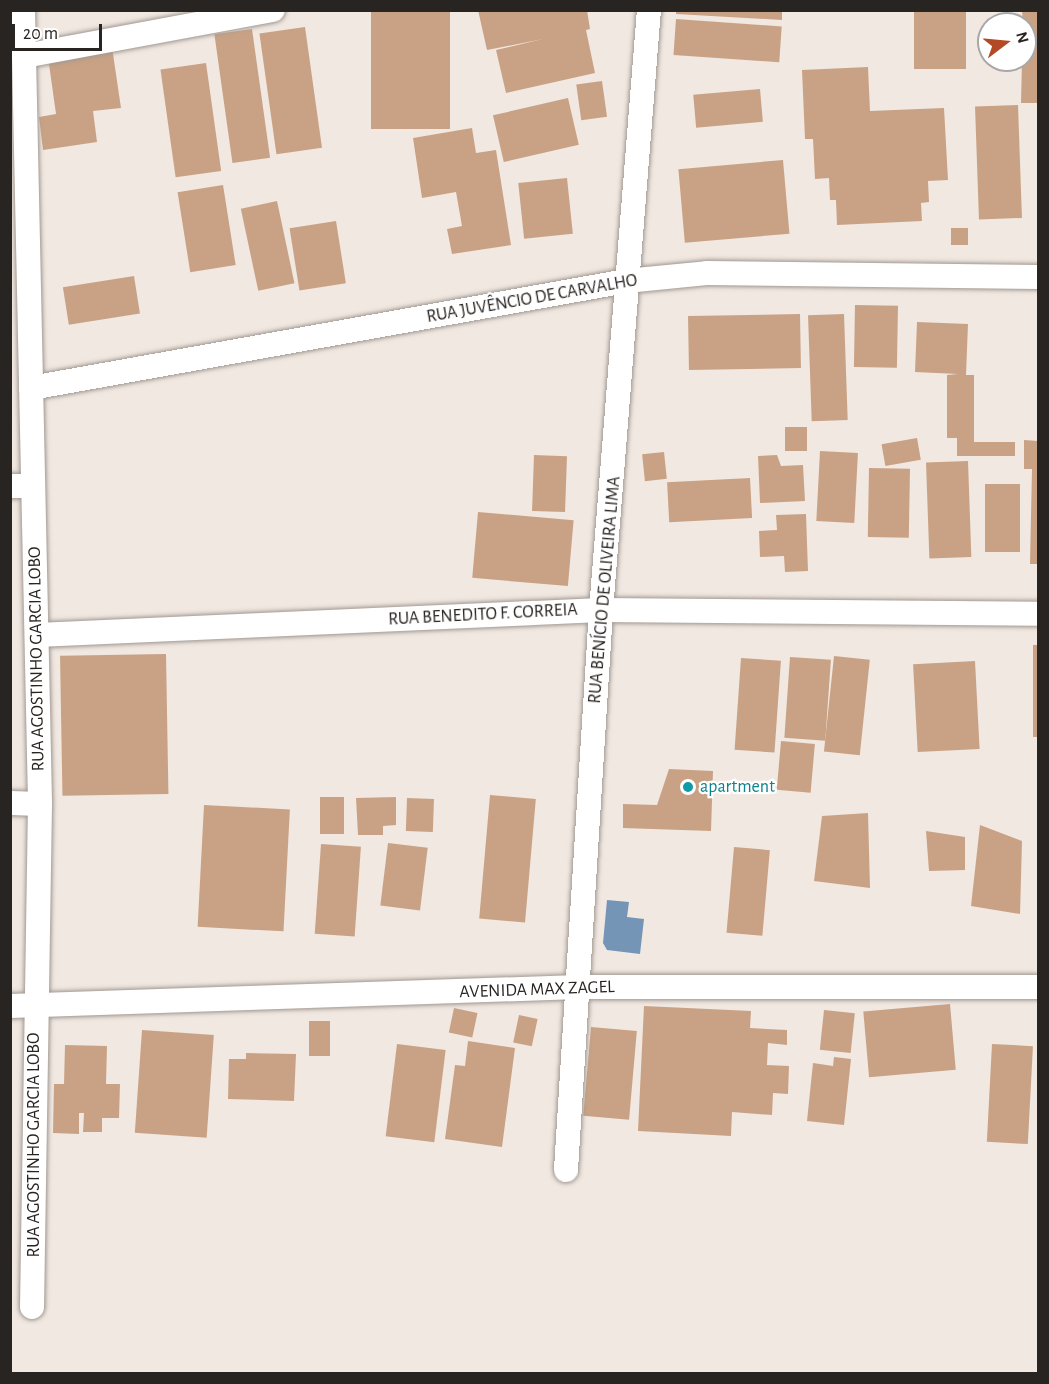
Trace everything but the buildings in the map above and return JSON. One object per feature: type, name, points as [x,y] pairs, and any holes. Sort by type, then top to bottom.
[{"type":"street","name":"RUA AGOSTINHO GARCIA LOBO","points":[[23,10],[24,56],[18,173],[31,388],[22,486],[37,635],[40,804],[32,1307]]},
{"type":"street","points":[[24,56],[273,10]]},
{"type":"street","name":"RUA BENÍCIO DE OLIVEIRA LIMA","points":[[566,1170],[601,610],[616,458],[626,281],[649,10]]},
{"type":"street","name":"RUA JUVÊNCIO DE CARVALHO","points":[[31,388],[626,281],[707,273],[1038,277]]},
{"type":"street","name":"RUA BENEDITO F. CORREIA","points":[[37,635],[601,610],[1038,614]]},
{"type":"street","points":[[10,803],[40,804]]},
{"type":"street","name":"AVENIDA MAX ZAGEL","points":[[10,1006],[35,1007],[579,987],[1038,987]]},
{"type":"water","points":[[607,900],[629,902],[627,917],[644,919],[640,954],[607,950],[603,943]]},
{"type":"place","name":"apartment","points":[[688,787]]}]
